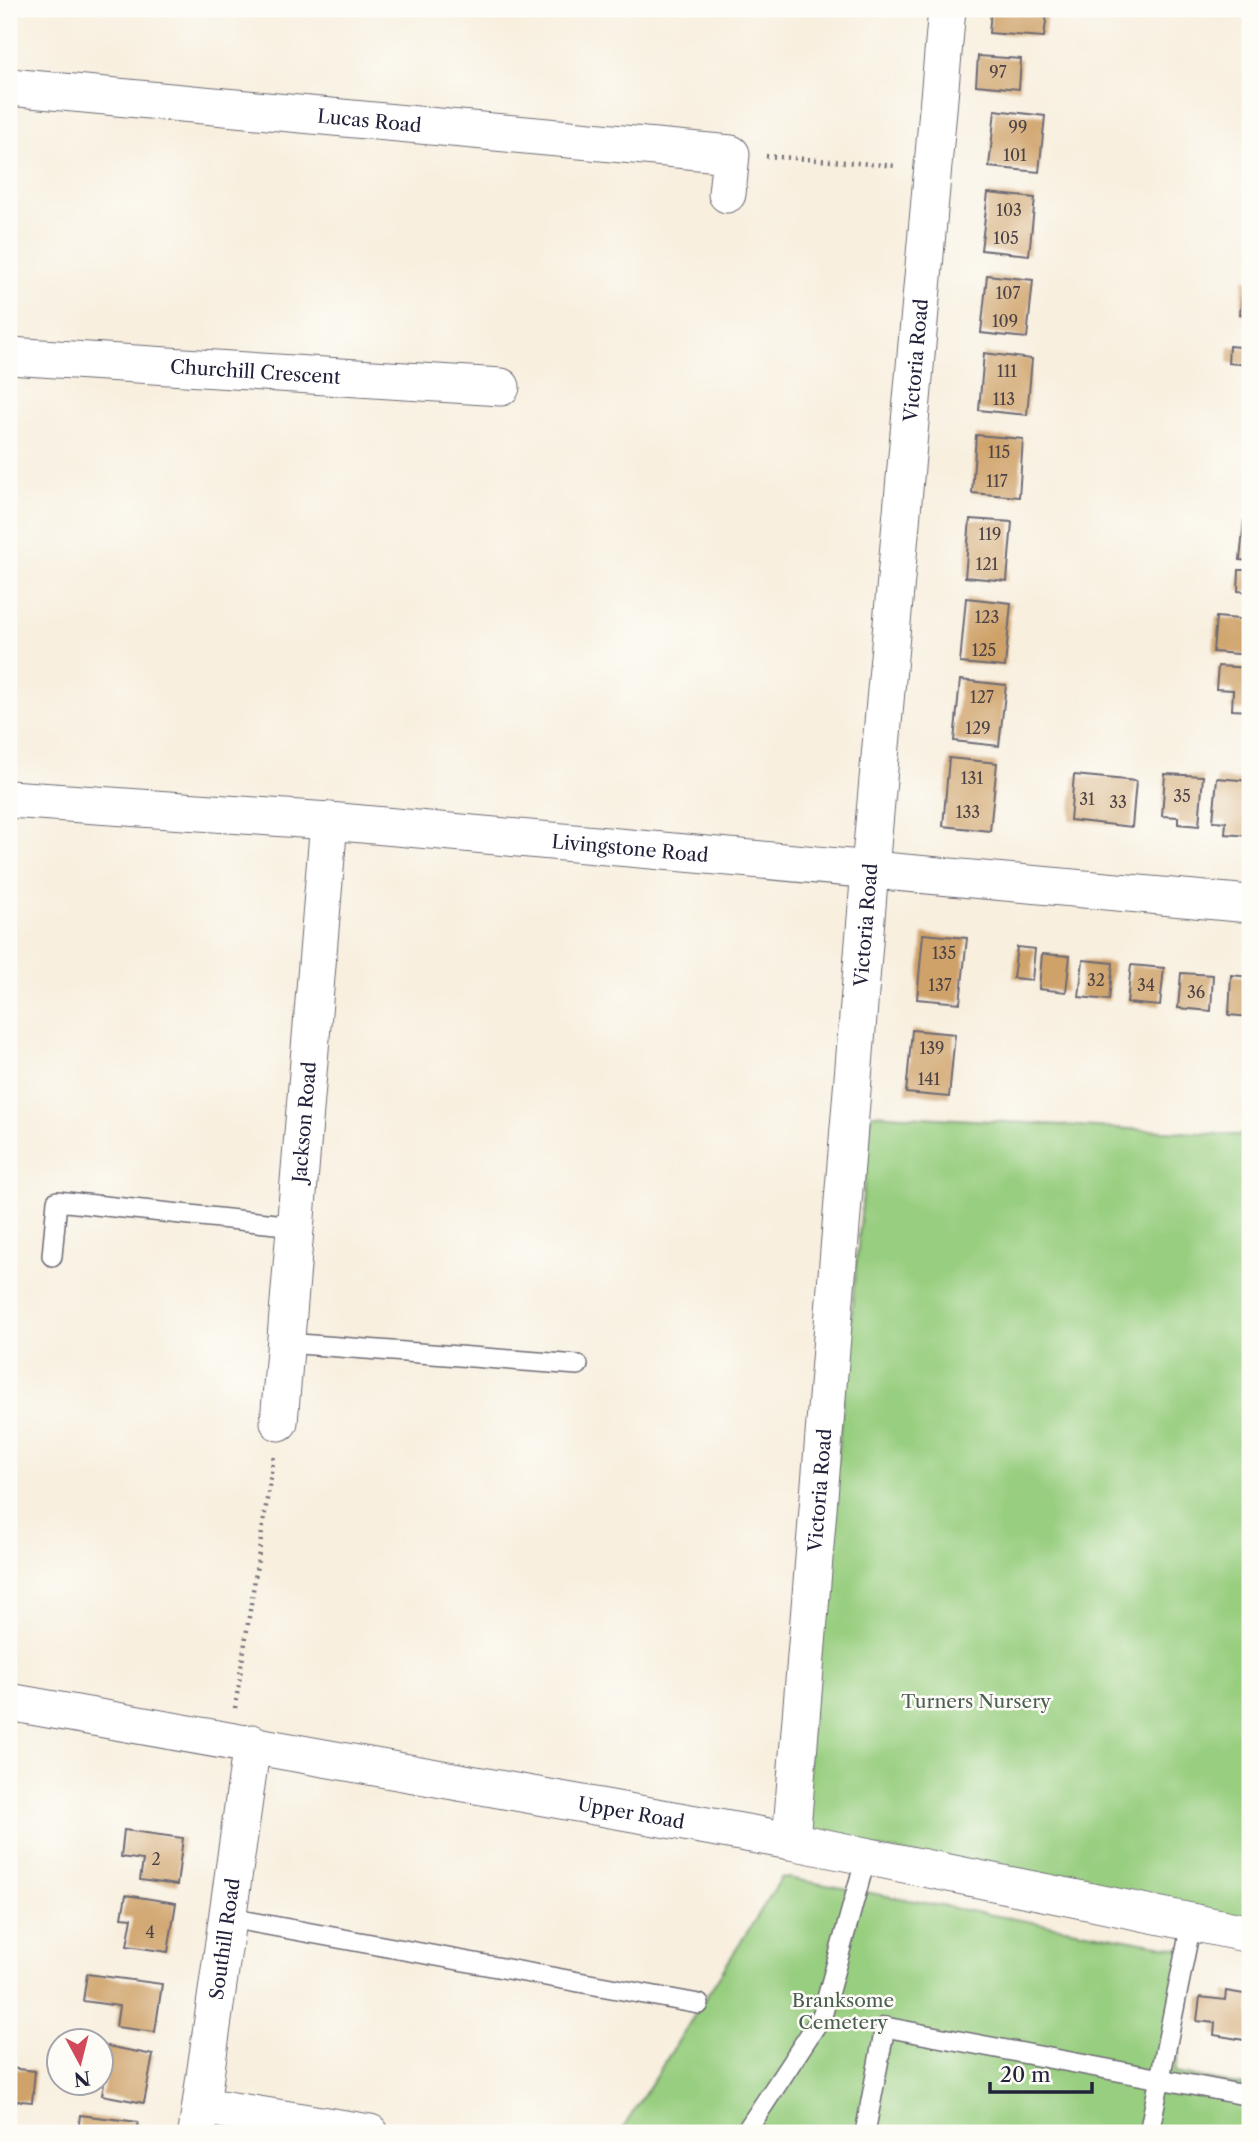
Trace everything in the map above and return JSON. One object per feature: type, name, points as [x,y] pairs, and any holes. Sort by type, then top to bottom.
[{"type":"street","name":"Victoria Road","points":[[791,1841],[870,869],[947,9]]},
{"type":"street","name":"Lucas Road","points":[[9,87],[730,154]]},
{"type":"street","points":[[727,194],[730,154]]},
{"type":"street","name":"Churchill Crescent","points":[[9,356],[500,387]]},
{"type":"street","name":"Livingstone Road","points":[[9,799],[329,821],[1250,904]]},
{"type":"street","name":"Jackson Road","points":[[279,1422],[329,821]]},
{"type":"street","name":"Upper Road","points":[[9,1702],[791,1841],[1250,1934]]},
{"type":"street","name":"Southill Road","points":[[200,2120],[229,1918],[241,1742]]},
{"type":"street","points":[[200,2120],[370,2133]]},
{"type":"lane","points":[[52,1256],[57,1201],[295,1226]]},
{"type":"lane","points":[[286,1343],[578,1365]]},
{"type":"lane","points":[[745,2133],[822,2016],[866,1857]]},
{"type":"lane","points":[[229,1918],[699,2004]]},
{"type":"lane","points":[[1149,2133],[1191,1924]]},
{"type":"lane","points":[[865,2133],[885,2026],[1250,2096]]},
{"type":"path","points":[[730,154],[933,169]]},
{"type":"path","points":[[241,1742],[279,1422]]},
{"type":"green space","name":"Turners Nursery","points":[[871,1114],[1250,1136],[1250,1920],[800,1833]]},
{"type":"green space","name":"Branksome Cemetery","points":[[782,1877],[1198,1952],[1175,2073],[1250,2087],[1250,2133],[620,2133]]},
{"type":"building","points":[[991,10],[1047,14],[1044,37],[989,33]]},
{"type":"building","points":[[978,56],[1021,59],[1019,89],[976,85]]},
{"type":"building","points":[[995,110],[1045,116],[1039,172],[989,167]]},
{"type":"building","points":[[988,193],[1035,198],[1029,255],[981,250]]},
{"type":"building","points":[[987,275],[1033,280],[1027,338],[981,333]]},
{"type":"building","points":[[1244,279],[1250,279],[1250,315],[1240,314]]},
{"type":"building","points":[[1229,346],[1250,348],[1250,365],[1228,363]]},
{"type":"building","points":[[984,353],[1032,359],[1027,415],[979,410]]},
{"type":"building","points":[[976,435],[1023,439],[1019,497],[972,493]]},
{"type":"building","points":[[970,519],[1012,522],[1007,581],[965,577]]},
{"type":"building","points":[[1244,521],[1250,521],[1250,561],[1240,560]]},
{"type":"building","points":[[1239,570],[1250,570],[1250,592],[1238,591]]},
{"type":"building","points":[[966,598],[1011,603],[1005,667],[960,663]]},
{"type":"building","points":[[1216,617],[1250,620],[1250,655],[1213,652]]},
{"type":"building","points":[[1218,666],[1250,668],[1250,711],[1232,710],[1233,690],[1216,689]]},
{"type":"building","points":[[960,680],[1006,685],[999,746],[954,741]]},
{"type":"building","points":[[949,758],[997,763],[990,831],[943,826]]},
{"type":"building","points":[[1165,774],[1203,776],[1199,826],[1178,824],[1178,817],[1162,816]]},
{"type":"building","points":[[1074,775],[1136,781],[1132,827],[1070,820]]},
{"type":"building","points":[[1217,778],[1250,781],[1250,836],[1225,834],[1226,822],[1213,821]]},
{"type":"building","points":[[923,934],[967,938],[960,1003],[917,999]]},
{"type":"building","points":[[1017,947],[1035,949],[1032,980],[1013,978]]},
{"type":"building","points":[[1042,954],[1070,956],[1066,992],[1039,989]]},
{"type":"building","points":[[1083,960],[1113,963],[1109,1000],[1079,997]]},
{"type":"building","points":[[1131,965],[1164,968],[1160,1006],[1127,1003]]},
{"type":"building","points":[[1181,973],[1213,975],[1211,1011],[1178,1008]]},
{"type":"building","points":[[1231,975],[1250,977],[1250,1017],[1229,1015]]},
{"type":"building","points":[[912,1030],[955,1034],[949,1097],[906,1093]]},
{"type":"building","points":[[124,1830],[183,1838],[177,1885],[140,1880],[143,1860],[121,1857]]},
{"type":"building","points":[[126,1895],[176,1903],[168,1952],[127,1946],[132,1918],[122,1917]]},
{"type":"building","points":[[87,1974],[162,1984],[155,2032],[116,2027],[119,2006],[83,2001]]},
{"type":"building","points":[[1226,1991],[1250,1995],[1250,2041],[1214,2035],[1215,2023],[1197,2021],[1200,1997],[1225,2000]]},
{"type":"building","points":[[116,2048],[153,2055],[144,2103],[107,2096],[116,2096]]},
{"type":"building","points":[[9,2068],[35,2071],[32,2102],[9,2100]]},
{"type":"building","points":[[80,2115],[138,2122],[137,2133],[78,2133]]}]
